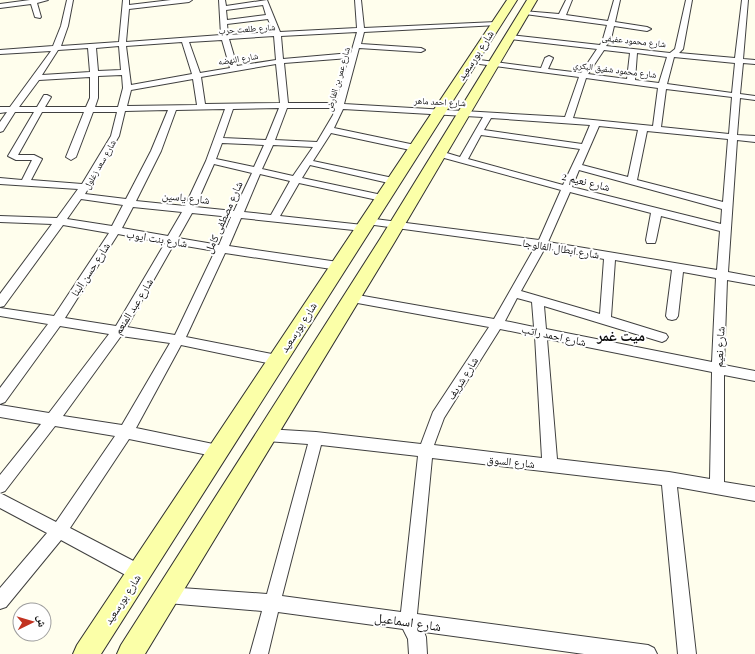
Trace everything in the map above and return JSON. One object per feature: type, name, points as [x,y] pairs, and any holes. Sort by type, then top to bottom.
[{"type":"street","points":[[0,6],[28,1],[45,0]]},
{"type":"street","points":[[0,129],[56,49],[68,14],[70,0]]},
{"type":"street","points":[[126,3],[189,0]]},
{"type":"street","name":"شارع عمر بن الفارض","points":[[274,218],[307,162],[330,130],[337,115],[361,30],[358,0]]},
{"type":"street","points":[[562,16],[569,0]]},
{"type":"street","points":[[568,120],[584,76],[607,39],[617,0]]},
{"type":"street","points":[[657,128],[662,86],[671,55],[679,49],[689,0]]},
{"type":"street","name":"شارع نعيم","points":[[717,488],[718,369],[722,275],[738,60],[745,0]]},
{"type":"street","points":[[28,1],[38,17]]},
{"type":"street","points":[[234,69],[225,38],[222,4],[265,2]]},
{"type":"street","name":"شارع مصطفى كامل","points":[[0,601],[59,532],[126,432],[178,340],[222,249],[270,142],[284,105],[281,62],[277,34],[265,2]]},
{"type":"street","name":"شارع سعد زغلول","points":[[0,303],[79,196],[115,136],[123,109],[127,88],[122,46],[126,3]]},
{"type":"street","points":[[520,4],[562,16],[647,29]]},
{"type":"street","name":"شارع بورسعيد","points":[[86,654],[496,24],[520,4]]},
{"type":"street","name":"شارع بورسعيد","points":[[130,654],[352,298],[494,64],[510,37],[520,4]]},
{"type":"street","points":[[224,22],[270,17]]},
{"type":"street","name":"شارع طلعت حرب","points":[[1,53],[122,46],[277,34],[496,24]]},
{"type":"street","name":"شارع محمود عفيفى","points":[[510,37],[671,55],[755,62]]},
{"type":"street","points":[[185,41],[202,94],[201,107]]},
{"type":"street","points":[[357,46],[421,50]]},
{"type":"street","points":[[71,157],[94,98],[95,86],[92,47]]},
{"type":"street","points":[[631,82],[634,51]]},
{"type":"street","name":"شارع النهضه","points":[[127,88],[196,75],[281,62],[353,55]]},
{"type":"street","points":[[544,70],[549,58]]},
{"type":"street","name":"شارع محمود شفيق البكري","points":[[472,61],[755,98]]},
{"type":"street","points":[[35,78],[125,72]]},
{"type":"street","points":[[25,183],[37,159],[34,157],[16,158],[13,156],[47,97]]},
{"type":"street","name":"شارع احمد ماهر","points":[[0,110],[90,110],[284,105],[340,106],[489,114],[596,122],[755,138]]},
{"type":"street","name":"شارع عبد المنعم","points":[[0,486],[53,419],[119,330],[136,303],[189,209],[211,161],[230,106]]},
{"type":"street","name":"شارع حسن البنا","points":[[0,398],[57,320],[115,231],[156,151],[173,108]]},
{"type":"street","points":[[462,160],[489,114]]},
{"type":"street","name":"شارع شريف","points":[[408,621],[425,452],[438,416],[497,324],[542,244],[578,167],[596,122]]},
{"type":"street","points":[[632,182],[643,127]]},
{"type":"street","points":[[330,130],[415,148]]},
{"type":"street","points":[[479,132],[586,147]]},
{"type":"street","points":[[218,140],[320,145]]},
{"type":"street","name":"شارع نعيم 2","points":[[440,154],[568,189],[726,228]]},
{"type":"street","points":[[211,161],[382,198]]},
{"type":"street","points":[[307,162],[393,181]]},
{"type":"street","points":[[578,167],[728,207]]},
{"type":"street","points":[[0,181],[85,187]]},
{"type":"street","name":"شارع ياسين","points":[[79,196],[129,203],[274,218],[365,224]]},
{"type":"street","points":[[651,240],[657,211]]},
{"type":"street","name":"شارع بنت ايوب","points":[[0,219],[61,221],[222,249],[338,266]]},
{"type":"street","name":"شارع ابطال الفالوجا","points":[[365,224],[397,225],[542,244],[755,281]]},
{"type":"street","points":[[605,320],[610,256]]},
{"type":"street","points":[[672,316],[678,268]]},
{"type":"street","points":[[514,293],[662,337]]},
{"type":"street","name":"شارع احمد راتب","points":[[352,298],[497,324],[755,376]]},
{"type":"street","points":[[538,300],[550,466]]},
{"type":"street","points":[[0,312],[178,340],[277,360]]},
{"type":"street","points":[[0,411],[126,432],[218,451]]},
{"type":"street","name":"شارع السوق","points":[[266,435],[316,438],[425,452],[669,479],[755,494]]},
{"type":"street","points":[[259,654],[271,603],[316,438]]},
{"type":"street","points":[[669,479],[687,654]]},
{"type":"street","points":[[0,500],[139,573]]},
{"type":"street","name":"شارع اسماعيل","points":[[167,595],[271,603],[648,654]]},
{"type":"street","points":[[408,621],[417,637],[418,654]]},
{"type":"district","name":"ميت غمر","points":[[621,335]]}]
